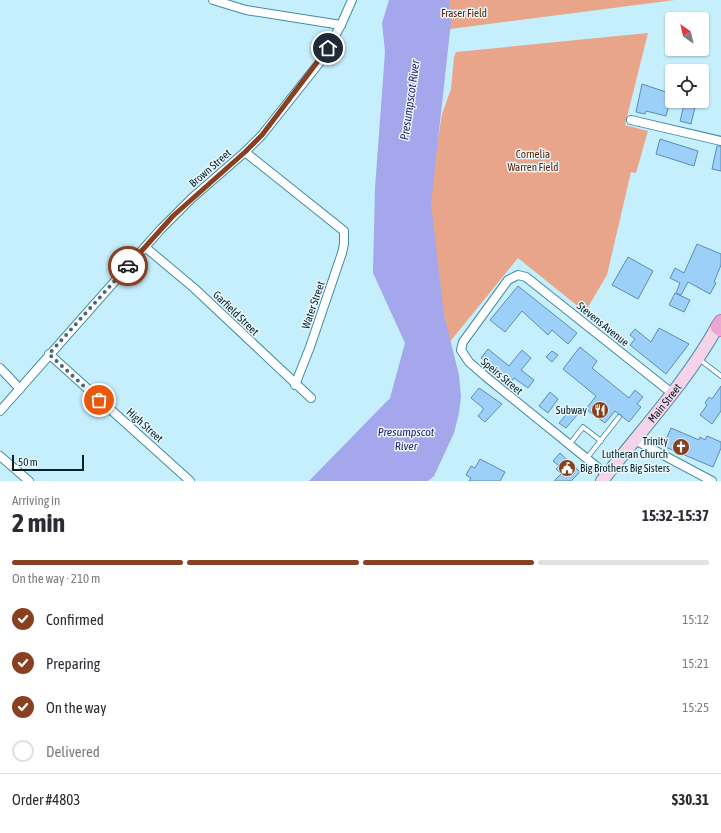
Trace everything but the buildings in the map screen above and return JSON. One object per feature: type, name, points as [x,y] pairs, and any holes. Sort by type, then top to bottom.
[{"type":"main road","name":"Main Street","points":[[605,478],[673,394],[720,326]]},
{"type":"street","points":[[213,0],[246,10],[341,26]]},
{"type":"street","name":"Brown Street","points":[[0,411],[145,247],[192,198],[245,152],[278,116],[320,62],[341,26],[352,0]]},
{"type":"street","points":[[630,120],[721,141]]},
{"type":"street","name":"Water Street","points":[[245,152],[344,230],[344,244],[342,253],[296,385]]},
{"type":"street","name":"Garfield Street","points":[[145,247],[194,288],[311,398]]},
{"type":"street","name":"Stevens Avenue","points":[[518,275],[526,277],[534,283],[673,394]]},
{"type":"street","name":"Speirs Street","points":[[518,275],[508,280],[477,321],[463,342],[461,350],[469,362],[587,459],[605,478]]},
{"type":"street","name":"High Street","points":[[49,354],[190,481]]},
{"type":"street","points":[[0,368],[20,389]]},
{"type":"street","points":[[635,440],[712,481]]},
{"type":"street","points":[[0,456],[29,481]]},
{"type":"lane","points":[[698,359],[721,376]]},
{"type":"lane","points":[[587,459],[619,417]]},
{"type":"lane","points":[[569,445],[583,427],[601,441]]},
{"type":"green space","name":"Fraser Field","points":[[449,0],[675,0],[450,29]]},
{"type":"green space","name":"Cornelia Warren Field","points":[[648,33],[625,125],[648,131],[636,173],[631,172],[607,275],[585,312],[518,258],[449,343],[424,227],[442,114],[451,89],[454,57],[456,52]]},
{"type":"water","name":"Presumpscot River","points":[[389,0],[449,0],[451,22],[431,204],[444,315],[459,375],[461,397],[459,413],[454,433],[434,476],[428,481],[309,481],[390,398],[405,343],[373,273],[375,188],[385,52],[382,23]]},
{"type":"way so far","points":[[99,400],[49,354],[128,266]]},
{"type":"place","name":"Subway","points":[[600,410]]},
{"type":"place","name":"Trinity Lutheran Church","points":[[681,447]]},
{"type":"place","name":"Big Brothers Big Sisters","points":[[567,468]]},
{"type":"route","points":[[128,266],[173,216],[262,135],[320,62],[328,48]]}]
